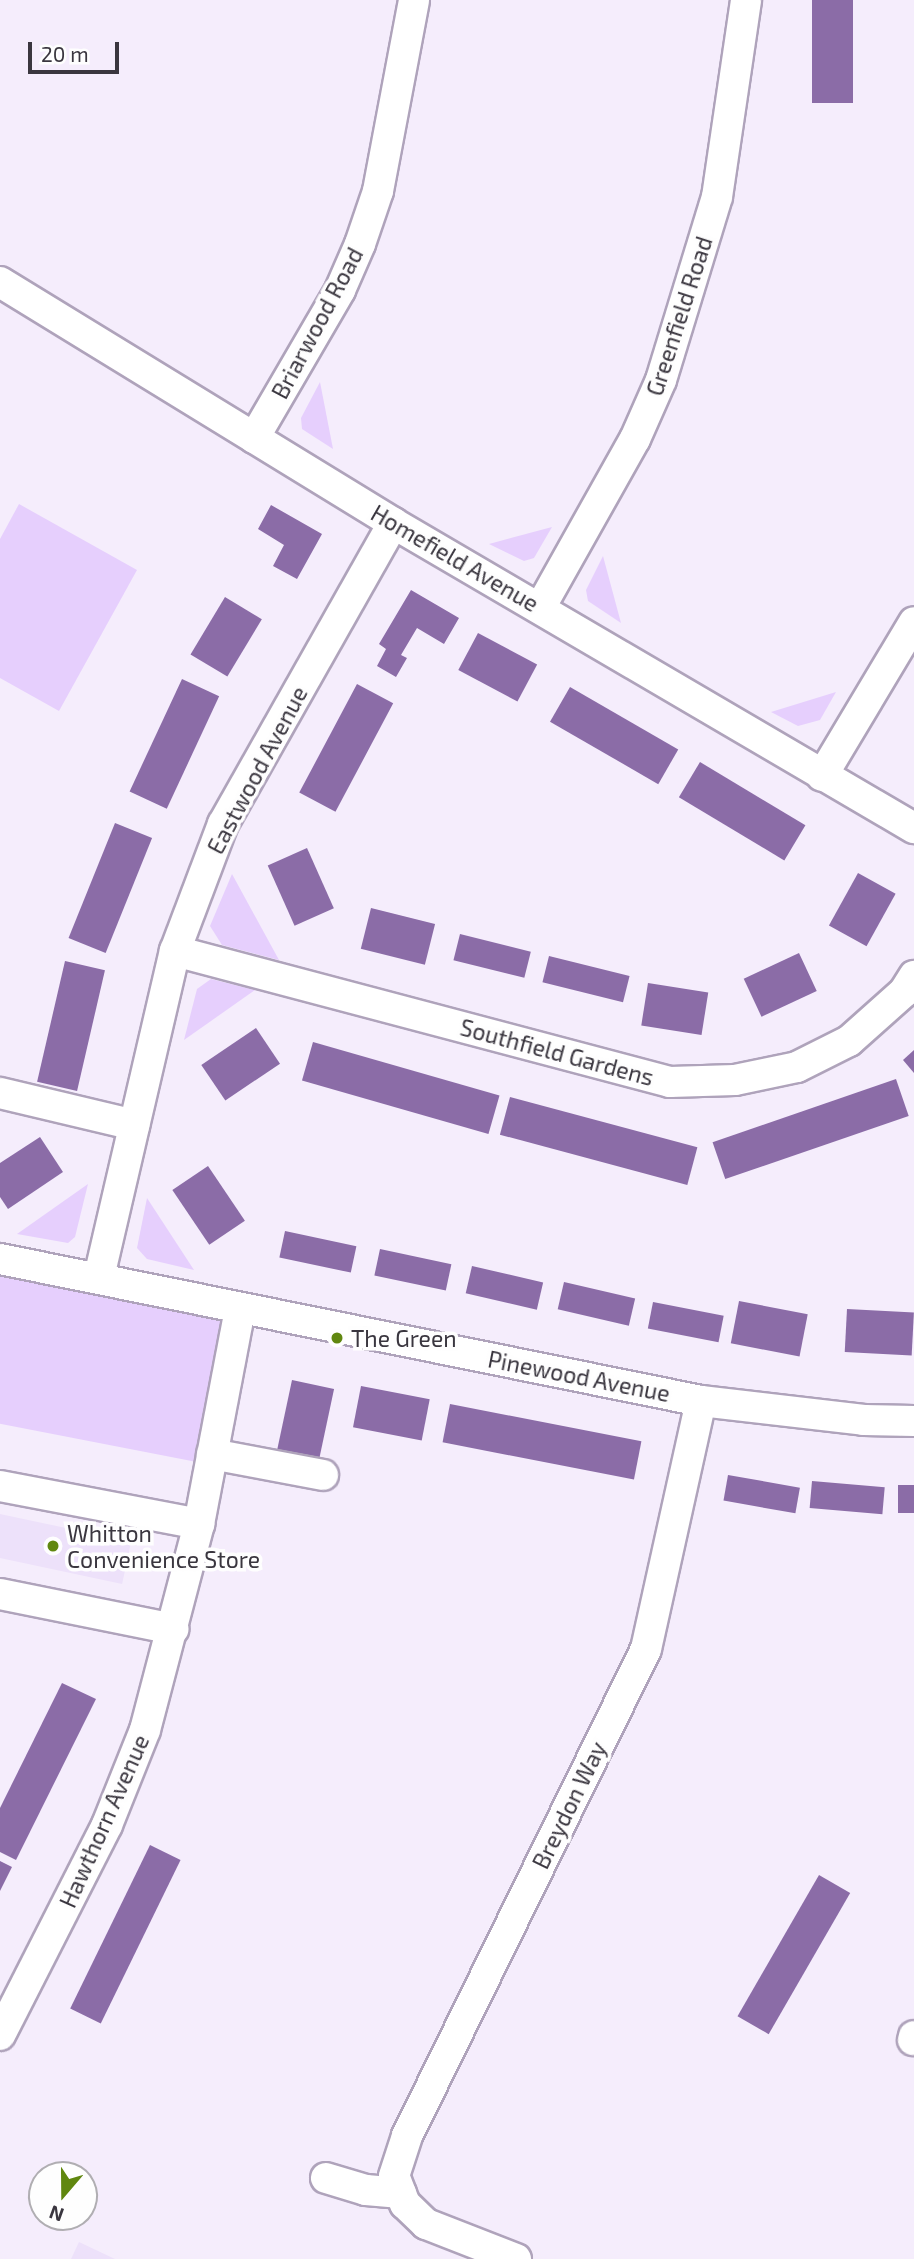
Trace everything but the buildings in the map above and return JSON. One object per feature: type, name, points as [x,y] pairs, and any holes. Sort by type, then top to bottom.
[{"type":"street","name":"Briarwood Road","points":[[254,438],[340,290],[360,244],[378,191],[414,0]]},
{"type":"street","name":"Greenfield Road","points":[[540,608],[635,439],[661,380],[717,197],[746,0]]},
{"type":"street","name":"Homefield Avenue","points":[[0,282],[113,348],[393,523],[914,828]]},
{"type":"street","name":"Eastwood Avenue","points":[[99,1277],[175,951],[223,824],[393,523]]},
{"type":"street","points":[[822,776],[914,622]]},
{"type":"street","name":"Southfield Gardens","points":[[175,951],[670,1082],[735,1080],[797,1067],[849,1041],[904,992],[914,976]]},
{"type":"street","points":[[0,1094],[134,1125]]},
{"type":"street","name":"Pinewood Avenue","points":[[0,1259],[701,1401],[864,1420],[914,1421]]},
{"type":"street","name":"Hawthorn Avenue","points":[[0,2035],[107,1825],[145,1730],[199,1524],[240,1309]]},
{"type":"street","name":"Breydon Way","points":[[401,2193],[394,2176],[407,2136],[646,1650],[701,1401]]},
{"type":"street","points":[[212,1454],[323,1475]]},
{"type":"street","points":[[0,1486],[199,1524]]},
{"type":"street","points":[[0,1594],[173,1629]]},
{"type":"street","points":[[326,2178],[366,2190],[401,2193],[405,2204],[426,2224],[516,2259]]},
{"type":"shaded area","points":[[320,382],[333,449],[302,429],[301,418]]},
{"type":"shaded area","points":[[19,504],[137,570],[59,711],[0,678],[0,539]]},
{"type":"shaded area","points":[[552,527],[534,558],[524,561],[489,544]]},
{"type":"shaded area","points":[[603,556],[621,623],[588,601],[586,590]]},
{"type":"shaded area","points":[[836,692],[820,720],[798,726],[771,712]]},
{"type":"shaded area","points":[[232,874],[279,960],[222,945],[210,926]]},
{"type":"shaded area","points":[[211,979],[255,990],[184,1040],[197,989]]},
{"type":"shaded area","points":[[88,1184],[75,1237],[68,1243],[17,1234]]},
{"type":"shaded area","points":[[147,1198],[194,1270],[147,1259],[137,1248]]},
{"type":"shaded area","points":[[0,1270],[235,1316],[206,1464],[0,1424]]},
{"type":"shaded area","points":[[0,1514],[131,1542],[122,1584],[0,1558]]},
{"type":"shaded area","points":[[79,2242],[115,2259],[71,2259]]},
{"type":"place","name":"The Green","points":[[337,1338]]},
{"type":"place","name":"Whitton Convenience Store","points":[[53,1546]]}]
